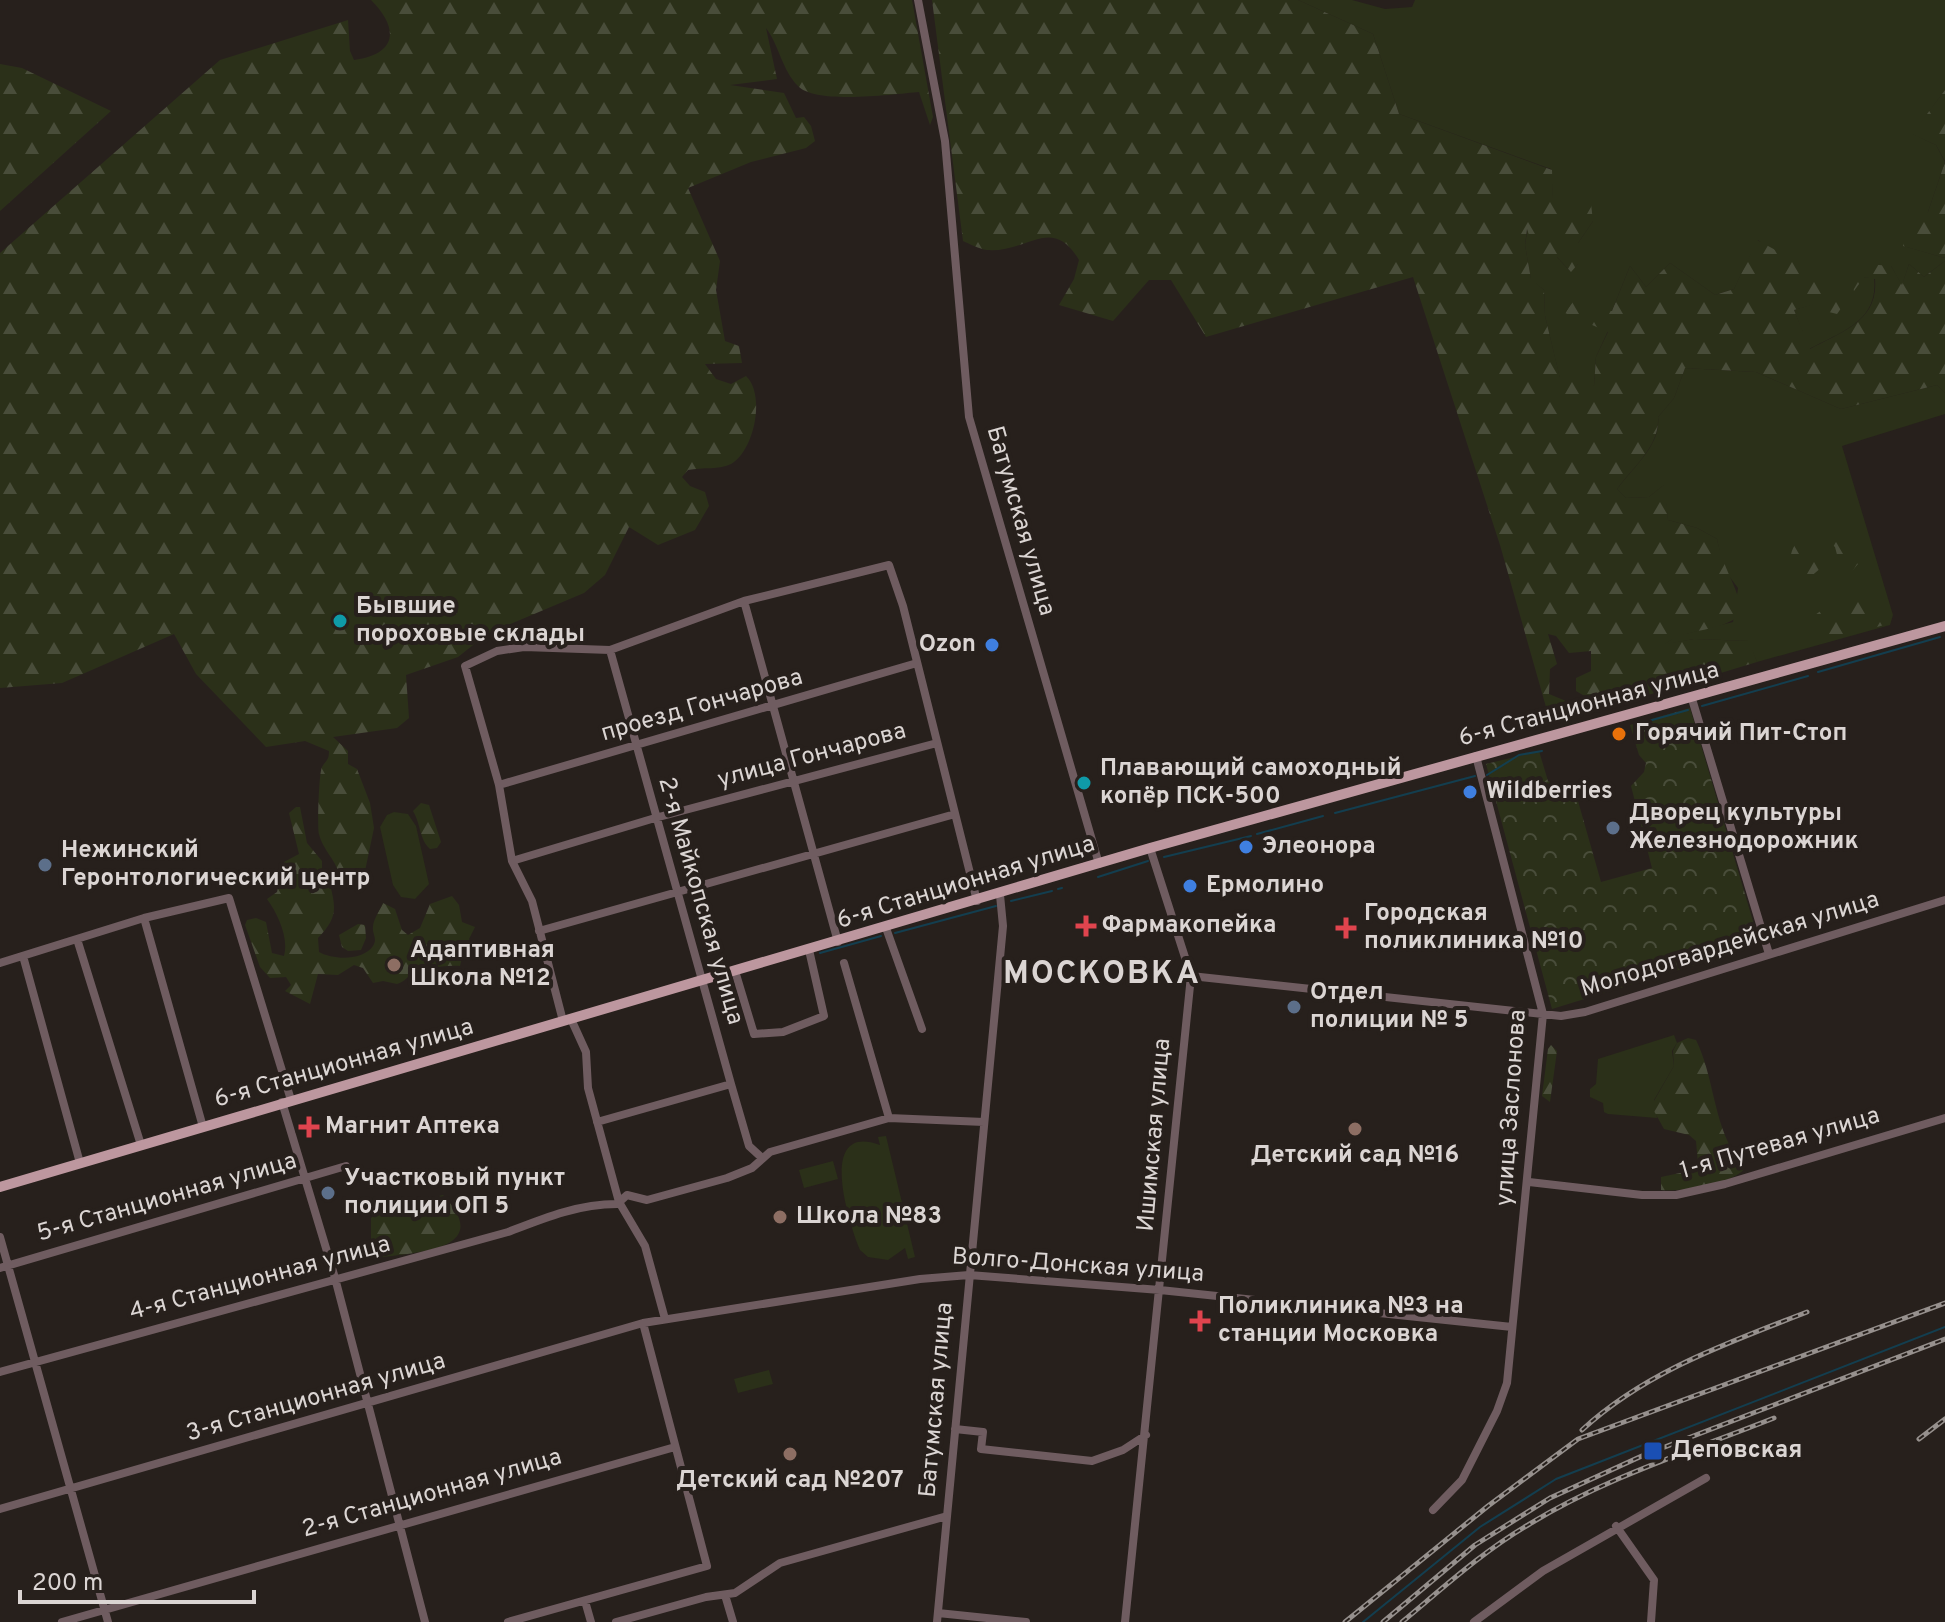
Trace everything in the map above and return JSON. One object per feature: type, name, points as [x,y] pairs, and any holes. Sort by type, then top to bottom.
[{"type":"main road","name":"6-я Станционная улица","points":[[0,1187],[1000,895],[1150,848],[1945,626]]},
{"type":"street","name":"Батумская улица","points":[[918,0],[945,141],[969,417],[1099,864]]},
{"type":"street","points":[[665,1319],[643,1239],[619,1202],[588,1088],[586,1052],[567,1020],[532,901],[512,861],[499,785],[465,666],[497,651],[524,647],[610,650],[744,601],[889,565],[903,606],[977,901]]},
{"type":"street","points":[[744,601],[838,942]]},
{"type":"street","name":"2-я Майкопская улица","points":[[610,650],[749,1146],[761,1157]]},
{"type":"street","name":"проезд Гончарова","points":[[499,785],[917,663]]},
{"type":"street","points":[[1692,699],[1769,954]]},
{"type":"street","name":"улица Гончарова","points":[[512,861],[655,818],[937,743]]},
{"type":"street","name":"улица Заслонова","points":[[1433,1510],[1462,1480],[1497,1411],[1507,1383],[1543,1014],[1476,756]]},
{"type":"street","points":[[539,931],[955,814]]},
{"type":"street","name":"Ишимская улица","points":[[1125,1622],[1191,976],[1150,848]]},
{"type":"street","name":"Батумская улица","points":[[937,1617],[1003,926],[1000,895]]},
{"type":"street","points":[[0,963],[144,918],[229,898],[335,1278],[425,1622]]},
{"type":"street","name":"Молодогвардейская улица","points":[[1191,976],[1543,1014],[1585,1012],[1945,900]]},
{"type":"street","points":[[144,918],[203,1127]]},
{"type":"street","points":[[886,928],[922,1029]]},
{"type":"street","points":[[77,939],[141,1145]]},
{"type":"street","points":[[735,971],[754,1034],[783,1032],[824,1016],[809,950]]},
{"type":"street","points":[[23,956],[80,1163]]},
{"type":"street","points":[[844,963],[889,1118]]},
{"type":"street","points":[[597,1122],[731,1084]]},
{"type":"street","name":"4-я Станционная улица","points":[[0,1372],[508,1232],[558,1212],[619,1202],[627,1195],[647,1200],[742,1173],[761,1157],[889,1118],[984,1122]]},
{"type":"street","name":"1-я Путевая улица","points":[[1529,1182],[1642,1195],[1676,1195],[1725,1184],[1945,1118]]},
{"type":"street","name":"5-я Станционная улица","points":[[4,1266],[346,1166]]},
{"type":"street","points":[[0,1237],[4,1266],[108,1622]]},
{"type":"street","name":"Волго-Донская улица","points":[[643,1323],[920,1279],[969,1275],[1160,1290],[1512,1327]]},
{"type":"street","points":[[508,1622],[707,1566],[643,1323]]},
{"type":"street","name":"3-я Станционная улица","points":[[0,1509],[643,1323]]},
{"type":"street","points":[[955,1429],[983,1432],[981,1449],[1092,1461],[1123,1450],[1146,1435]]},
{"type":"street","name":"2-я Станционная улица","points":[[62,1622],[675,1447]]},
{"type":"street","points":[[1474,1622],[1543,1571],[1616,1526],[1706,1478]]},
{"type":"street","points":[[616,1622],[706,1597],[735,1593],[780,1563],[947,1516]]},
{"type":"street","points":[[1616,1526],[1654,1580],[1651,1622]]},
{"type":"street","points":[[725,1595],[733,1622]]},
{"type":"street","points":[[585,1601],[591,1622]]},
{"type":"street","points":[[937,1617],[1026,1622]]},
{"type":"green space","points":[[371,0],[912,0],[933,117],[930,125],[919,92],[838,97],[807,92],[793,80],[766,28],[777,79],[730,85],[784,93],[796,118],[804,117],[811,126],[815,141],[806,148],[751,162],[688,188],[720,261],[716,290],[725,341],[739,346],[742,363],[705,364],[716,379],[731,384],[746,376],[752,385],[755,422],[746,447],[731,464],[688,470],[682,477],[690,486],[705,492],[709,506],[695,530],[658,545],[629,527],[605,575],[584,593],[487,634],[458,657],[406,675],[409,718],[397,728],[333,737],[348,751],[348,764],[357,769],[370,803],[374,828],[365,871],[349,880],[340,878],[319,834],[320,779],[329,751],[305,741],[266,747],[196,674],[174,634],[62,683],[0,688],[0,253],[220,60],[348,20],[350,51],[354,60],[379,52],[390,38],[390,30]]},
{"type":"green space","points":[[932,0],[1298,0],[1373,34],[1399,114],[1552,170],[1553,199],[1590,195],[1593,221],[1578,243],[1578,264],[1571,272],[1557,257],[1536,256],[1527,229],[1525,245],[1531,279],[1544,290],[1545,316],[1560,378],[1565,369],[1574,368],[1594,386],[1596,357],[1608,332],[1565,313],[1578,295],[1593,310],[1612,311],[1630,266],[1646,287],[1670,263],[1715,295],[1734,289],[1757,240],[1842,289],[1844,300],[1837,314],[1829,312],[1823,302],[1794,310],[1810,349],[1856,323],[1871,305],[1875,279],[1864,277],[1854,291],[1851,281],[1867,264],[1891,266],[1902,285],[1909,264],[1924,277],[1945,261],[1945,393],[1937,385],[1841,409],[1756,372],[1685,368],[1674,398],[1658,417],[1650,447],[1617,489],[1626,498],[1649,497],[1665,484],[1668,520],[1697,528],[1717,539],[1740,603],[1742,613],[1725,624],[1684,635],[1665,644],[1694,639],[1749,641],[1757,662],[1605,708],[1576,691],[1576,678],[1591,671],[1591,651],[1569,653],[1556,636],[1548,634],[1557,664],[1550,669],[1549,694],[1566,701],[1570,714],[1541,722],[1546,707],[1500,545],[1413,277],[1206,337],[1171,280],[1149,280],[1113,321],[1059,305],[1074,279],[1079,260],[1069,246],[1059,239],[1049,237],[987,250],[963,241]]},
{"type":"green space","points":[[1298,0],[1352,0],[1385,9],[1412,7],[1415,0],[1945,0],[1945,90],[1913,134],[1936,145],[1945,162],[1928,212],[1904,246],[1945,258],[1945,261],[1924,277],[1909,264],[1902,286],[1891,266],[1864,277],[1874,278],[1874,293],[1864,315],[1845,330],[1809,349],[1794,310],[1823,301],[1837,314],[1758,240],[1734,289],[1715,295],[1670,263],[1646,287],[1630,266],[1612,311],[1565,312],[1608,331],[1596,357],[1594,386],[1560,379],[1545,316],[1544,290],[1531,280],[1525,245],[1528,226],[1570,271],[1578,264],[1578,243],[1593,221],[1553,199],[1551,169],[1399,114],[1373,34]]},
{"type":"green space","points":[[0,64],[22,68],[111,111],[0,211]]},
{"type":"green space","points":[[1945,90],[1945,161],[1936,145],[1912,134]]},
{"type":"green space","points":[[1945,162],[1945,258],[1903,246],[1907,222],[1928,212]]},
{"type":"green space","points":[[1685,368],[1756,372],[1841,409],[1937,385],[1945,393],[1945,414],[1842,446],[1893,615],[1890,625],[1757,662],[1748,641],[1694,639],[1663,645],[1676,636],[1733,622],[1738,588],[1723,568],[1717,539],[1697,528],[1668,520],[1664,485],[1649,497],[1626,498],[1617,489],[1651,446],[1658,417],[1674,398]]},
{"type":"green space","points":[[1842,514],[1849,517],[1850,529],[1843,553],[1858,564],[1852,571],[1840,566],[1835,547],[1821,535],[1824,523]]},
{"type":"green space","points":[[1802,538],[1822,567],[1802,584],[1793,574],[1790,561],[1793,548]]},
{"type":"green space","points":[[1881,594],[1890,616],[1887,624],[1824,643],[1812,640],[1801,616],[1815,615],[1826,607],[1842,609],[1856,598]]},
{"type":"green space","points":[[1690,708],[1760,945],[1552,1009],[1486,764],[1539,751],[1548,781],[1576,794],[1601,882],[1652,868],[1631,786],[1644,772],[1646,763],[1639,755],[1630,725]]},
{"type":"green space","points":[[421,803],[429,805],[441,842],[437,848],[430,849],[426,845],[413,811]]},
{"type":"green space","points":[[300,807],[307,843],[322,861],[322,880],[330,885],[334,901],[332,919],[318,938],[319,952],[348,958],[368,951],[374,943],[373,924],[383,903],[395,909],[402,930],[408,935],[420,928],[430,904],[452,896],[459,905],[462,922],[475,927],[469,939],[474,947],[463,953],[460,966],[423,970],[397,984],[383,981],[373,983],[363,968],[354,965],[338,975],[318,974],[310,1004],[285,991],[291,985],[286,977],[270,978],[260,967],[245,925],[247,920],[256,918],[266,922],[272,953],[284,956],[282,926],[267,899],[277,892],[284,862],[299,854],[289,813]]},
{"type":"green space","points":[[394,812],[408,814],[416,826],[429,884],[415,899],[401,897],[393,885],[380,827],[387,815]]},
{"type":"green space","points":[[358,924],[365,925],[366,938],[361,950],[348,951],[342,947],[339,935]]},
{"type":"green space","points":[[1674,1035],[1677,1043],[1672,1051],[1674,1066],[1654,1100],[1657,1118],[1608,1114],[1604,1112],[1603,1103],[1590,1097],[1590,1089],[1596,1084],[1598,1059]]},
{"type":"green space","points":[[1688,1038],[1696,1040],[1702,1053],[1725,1135],[1731,1148],[1741,1150],[1744,1169],[1718,1183],[1661,1190],[1661,1177],[1694,1170],[1698,1164],[1696,1141],[1689,1135],[1664,1129],[1654,1111],[1654,1101],[1674,1066],[1673,1051],[1677,1043]]},
{"type":"green space","points":[[1551,1045],[1557,1051],[1550,1102],[1542,1096]]},
{"type":"green space","points":[[886,1136],[915,1257],[908,1259],[905,1248],[888,1260],[868,1257],[860,1250],[845,1199],[843,1161],[848,1148],[860,1142],[880,1145],[878,1137]]},
{"type":"green space","points":[[833,1161],[838,1179],[804,1188],[799,1170]]},
{"type":"green space","points":[[443,1195],[457,1214],[460,1228],[455,1238],[444,1245],[411,1254],[377,1258],[371,1255],[371,1218],[377,1212]]},
{"type":"green space","points":[[769,1370],[773,1384],[738,1393],[734,1379]]},
{"type":"waterway","points":[[1818,672],[1940,637]]},
{"type":"waterway","points":[[1702,706],[1808,676]]},
{"type":"waterway","points":[[1634,725],[1688,710]]},
{"type":"waterway","points":[[1487,775],[1519,755],[1542,751]]},
{"type":"waterway","points":[[1335,813],[1475,776]]},
{"type":"waterway","points":[[1257,834],[1323,816]]},
{"type":"waterway","points":[[1164,857],[1251,836]]},
{"type":"waterway","points":[[1098,877],[1148,861]]},
{"type":"waterway","points":[[1058,889],[1062,888]]},
{"type":"waterway","points":[[1011,901],[1052,891]]},
{"type":"waterway","points":[[895,933],[996,906]]},
{"type":"waterway","points":[[820,953],[881,936]]},
{"type":"waterway","points":[[1363,1622],[1480,1527],[1556,1479],[1945,1327]]},
{"type":"railway","points":[[1345,1622],[1488,1506],[1578,1439],[1945,1303]]},
{"type":"railway","points":[[1582,1430],[1607,1409],[1660,1375],[1718,1347],[1807,1312]]},
{"type":"railway","points":[[1383,1622],[1475,1545],[1550,1498],[1644,1455],[1945,1339]]},
{"type":"railway","points":[[1402,1622],[1495,1547],[1557,1508],[1648,1466],[1774,1418]]},
{"type":"railway","points":[[1919,1439],[1945,1419]]},
{"type":"place","name":"Бывшие пороховые склады","points":[[340,621]]},
{"type":"place","name":"Ozon","points":[[992,645]]},
{"type":"place","name":"Горячий Пит-Стоп","points":[[1619,734]]},
{"type":"place","name":"Плавающий самоходный копёр ПСК-500","points":[[1084,783]]},
{"type":"place","name":"Wildberries","points":[[1470,792]]},
{"type":"place","name":"Дворец культуры Железнодорожник","points":[[1613,828]]},
{"type":"place","name":"Элеонора","points":[[1246,847]]},
{"type":"place","name":"Нежинский Геронтологический центр","points":[[45,865]]},
{"type":"place","name":"Ермолино","points":[[1190,886]]},
{"type":"place","name":"Фармакопейка","points":[[1086,926]]},
{"type":"place","name":"Городская поликлиника №10","points":[[1346,928]]},
{"type":"place","name":"Адаптивная Школа №12","points":[[394,965]]},
{"type":"place","name":"Отдел полиции № 5","points":[[1294,1007]]},
{"type":"place","name":"Магнит Аптека","points":[[309,1127]]},
{"type":"place","name":"Детский сад №16","points":[[1355,1129]]},
{"type":"place","name":"Участковый пункт полиции ОП 5","points":[[328,1193]]},
{"type":"place","name":"Школа №83","points":[[780,1217]]},
{"type":"place","name":"Поликлиника №3 на станции Московка","points":[[1200,1321]]},
{"type":"place","name":"Деповская","points":[[1653,1451]]},
{"type":"place","name":"Детский сад №207","points":[[790,1454]]},
{"type":"district","name":"МОСКОВКА","points":[[1102,975]]}]
